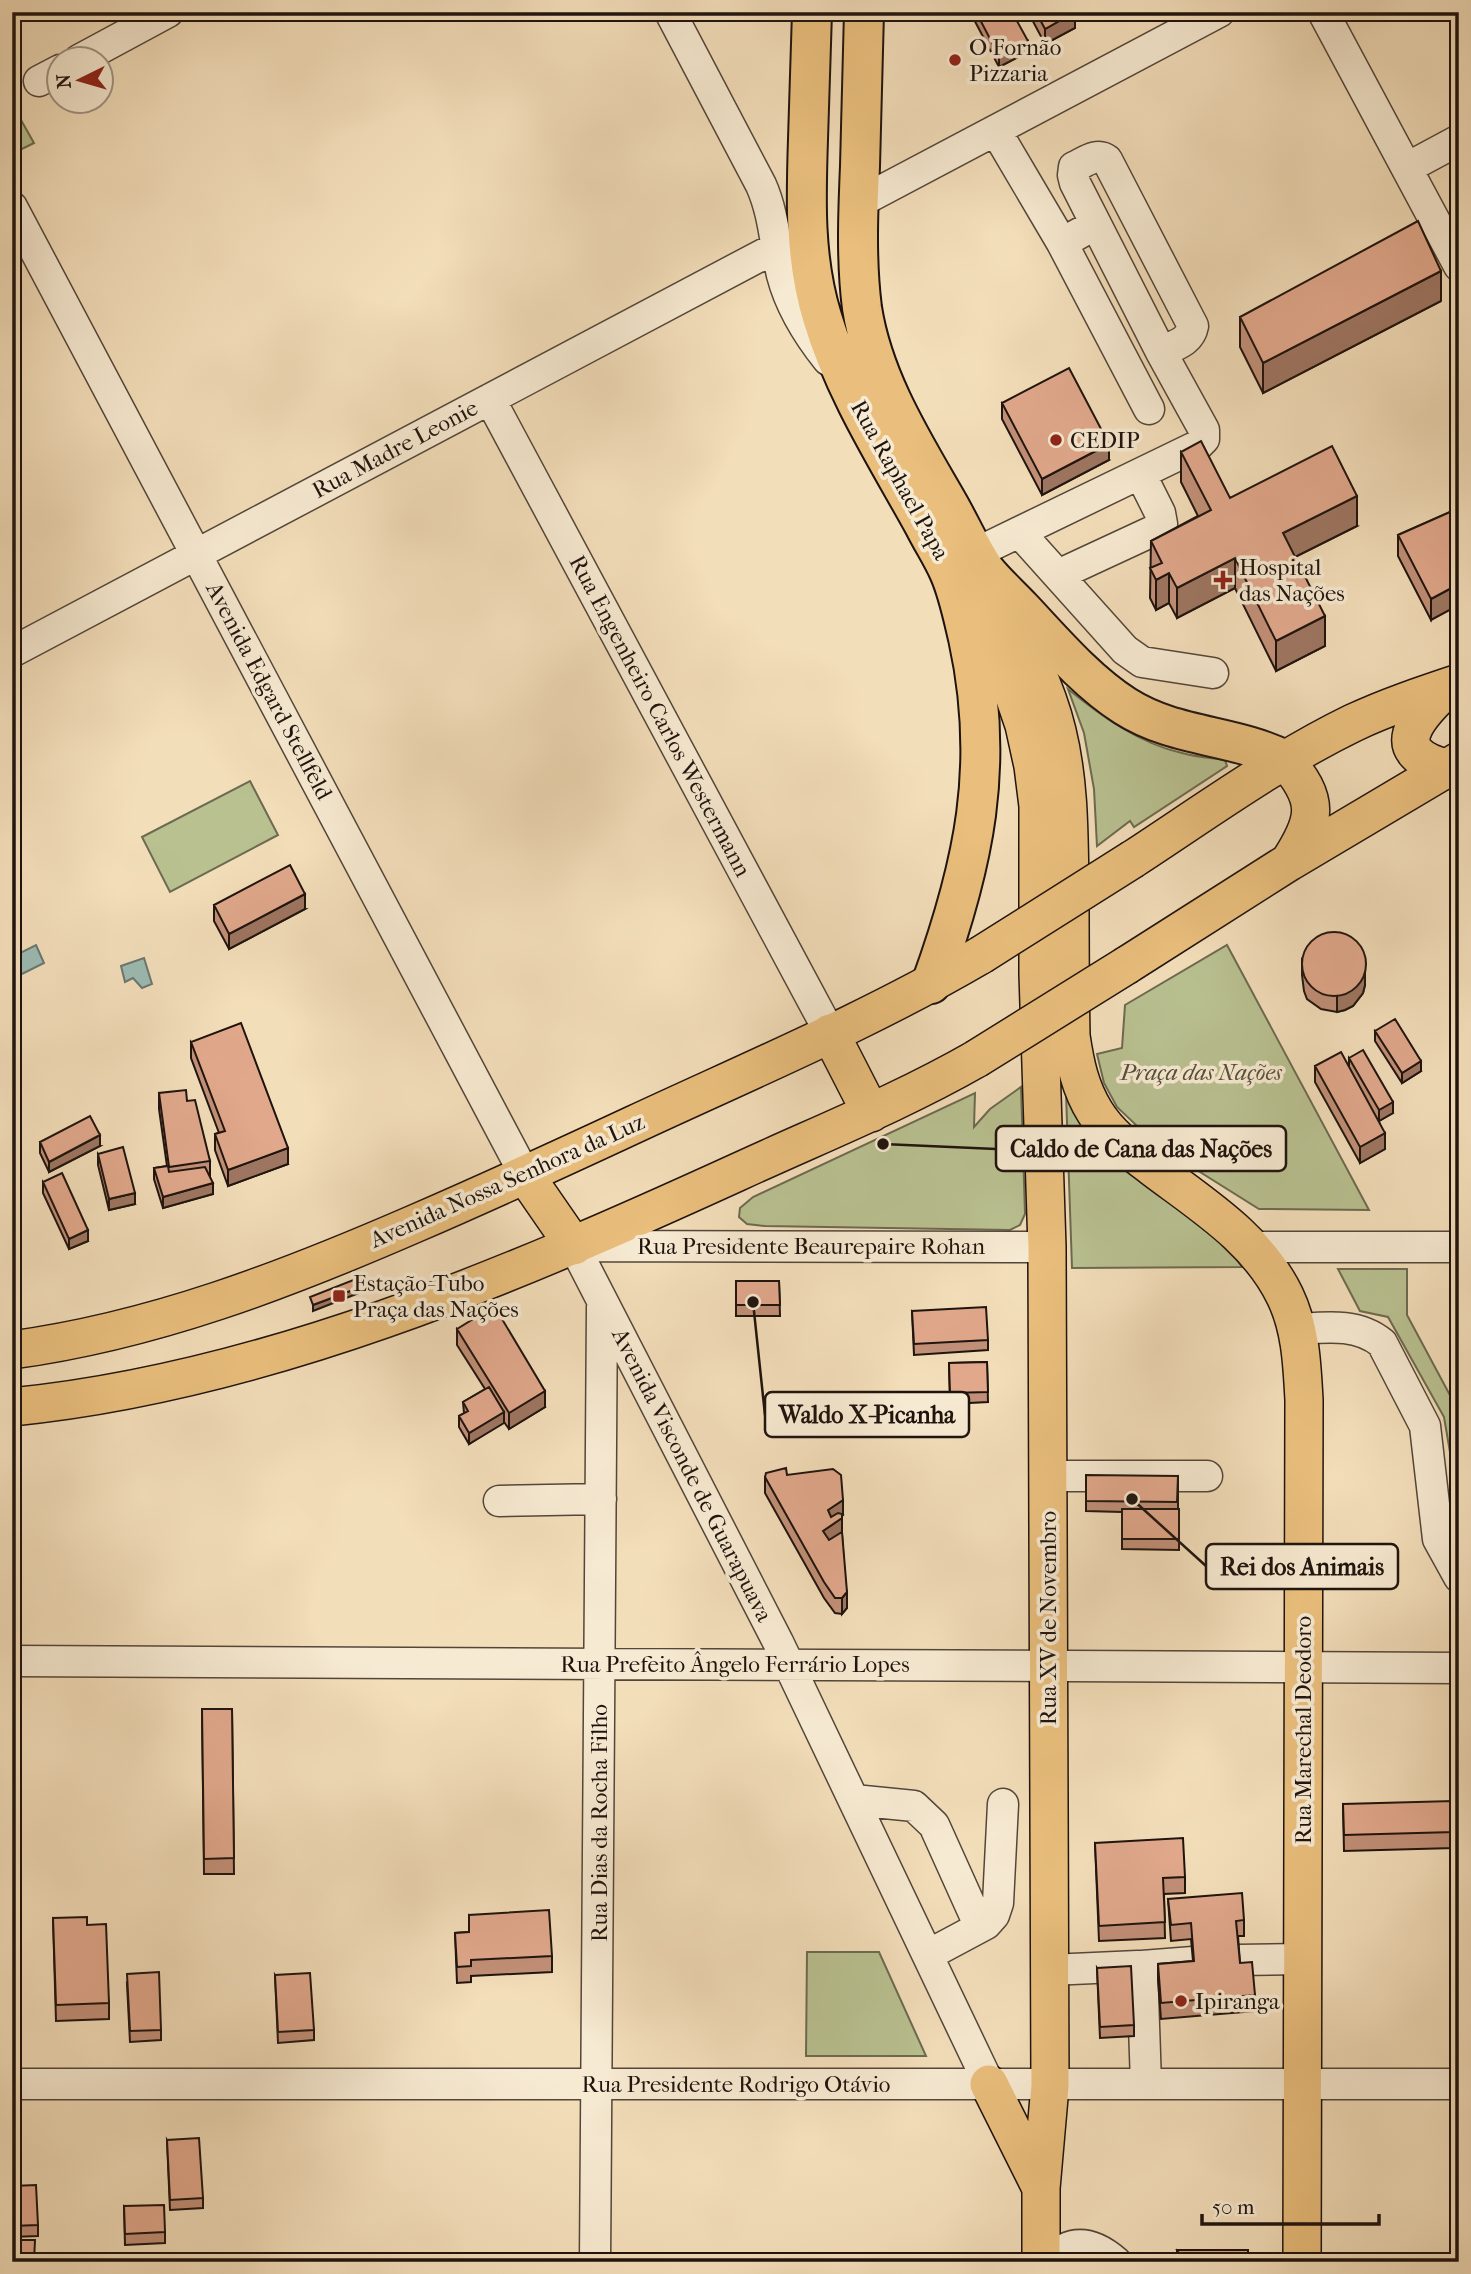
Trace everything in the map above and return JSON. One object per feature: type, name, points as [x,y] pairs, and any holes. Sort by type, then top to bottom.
[{"type":"highway","points":[[812,12],[807,238],[821,316],[849,388]]},
{"type":"highway","name":"Rua Raphael Papa","points":[[864,12],[858,203],[862,308],[873,351],[970,565]]},
{"type":"highway","name":"Rua Raphael Papa","points":[[849,388],[970,565]]},
{"type":"highway","points":[[970,565],[1104,690],[1126,707],[1152,720],[1203,736],[1239,741],[1284,760]]},
{"type":"highway","points":[[931,984],[951,927],[976,821],[981,765],[980,716],[973,660],[970,565]]},
{"type":"main road","name":"Rua Raphael Papa","points":[[970,565],[1032,663],[1056,729],[1068,793],[1070,954]]},
{"type":"main road","name":"Rua Raphael Papa","points":[[970,565],[995,652],[1024,724],[1033,766],[1038,806],[1038,974]]},
{"type":"main road","name":"Avenida Nossa Senhora da Luz","points":[[12,1350],[108,1331],[250,1291],[337,1257],[525,1175],[931,984],[1133,859],[1284,760],[1354,722],[1454,685]]},
{"type":"main road","points":[[1452,764],[1428,763],[1416,755],[1412,742],[1413,726],[1422,712],[1454,685]]},
{"type":"main road","points":[[1284,760],[1303,780],[1311,800],[1310,821],[1304,838],[1289,862]]},
{"type":"main road","points":[[12,1407],[120,1392],[296,1347],[414,1308],[574,1245],[871,1113],[976,1059],[1289,862],[1452,764]]},
{"type":"main road","name":"Rua Marechal Deodoro","points":[[1070,954],[1071,1036],[1075,1065],[1081,1086],[1095,1112],[1109,1131],[1126,1147],[1253,1247],[1271,1270],[1298,1329],[1304,1400],[1302,2262]]},
{"type":"main road","name":"Rua XV de Novembro","points":[[1038,974],[1047,1247],[1050,1970],[1050,2086],[1041,2188],[1041,2262]]},
{"type":"main road","points":[[830,1033],[871,1113]]},
{"type":"main road","points":[[525,1175],[574,1245]]},
{"type":"main road","points":[[989,2084],[1041,2188]]},
{"type":"street","points":[[105,46],[168,12]]},
{"type":"street","name":"Rua Raphael Papa","points":[[670,12],[767,198],[782,275],[800,320],[849,388]]},
{"type":"street","points":[[858,203],[1219,12]]},
{"type":"street","points":[[1324,12],[1459,266]]},
{"type":"street","points":[[996,131],[1062,243],[1149,409]]},
{"type":"street","points":[[1407,168],[1459,140]]},
{"type":"street","points":[[970,565],[1020,533],[1141,475],[1197,446],[1204,439],[1204,430],[1161,352],[1073,175],[1074,167],[1097,156],[1107,160],[1193,326],[1187,339],[1161,352]]},
{"type":"street","points":[[761,185],[775,187],[792,184],[805,177],[807,162]]},
{"type":"street","name":"Avenida Edgard Stellfeld","points":[[12,207],[525,1175]]},
{"type":"street","points":[[1062,243],[1096,224]]},
{"type":"street","name":"Rua Madre Leonie","points":[[12,652],[777,247]]},
{"type":"street","name":"Rua Engenheiro Carlos Westermann","points":[[490,399],[830,1033]]},
{"type":"street","points":[[1058,575],[1155,530],[1162,524],[1160,513],[1141,475]]},
{"type":"street","points":[[1020,533],[1125,650],[1142,662],[1213,673]]},
{"type":"street","name":"Rua Presidente Beaurepaire Rohan","points":[[574,1245],[1047,1247]]},
{"type":"street","name":"Avenida Visconde de Guarapuava","points":[[574,1245],[789,1665],[989,2084]]},
{"type":"street","points":[[1253,1247],[1459,1247]]},
{"type":"street","name":"Rua Dias da Rocha Filho","points":[[595,2262],[603,1300]]},
{"type":"street","points":[[1298,1329],[1342,1327],[1372,1335],[1382,1343],[1425,1426],[1438,1539],[1459,1577]]},
{"type":"street","points":[[1048,1476],[1207,1476]]},
{"type":"street","points":[[499,1501],[601,1499]]},
{"type":"street","name":"Rua Prefeito Ângelo Ferrário Lopes","points":[[12,1661],[1459,1668]]},
{"type":"street","points":[[854,1800],[914,1806],[934,1825],[981,1927]]},
{"type":"street","points":[[928,1955],[981,1927],[993,1915],[998,1903],[1003,1804]]},
{"type":"street","points":[[1238,1960],[1302,1959]]},
{"type":"street","points":[[1050,1970],[1193,1962]]},
{"type":"street","points":[[1142,1966],[1146,2084]]},
{"type":"street","name":"Rua Presidente Rodrigo Otávio","points":[[12,2084],[1459,2084]]},
{"type":"street","points":[[1046,2262],[1055,2253],[1087,2244],[1101,2249],[1116,2262]]},
{"type":"green space","points":[[12,104],[34,143],[12,154]]},
{"type":"green space","points":[[1068,689],[1107,719],[1136,736],[1166,749],[1225,760],[1227,766],[1134,827],[1130,821],[1097,846],[1094,789],[1084,733]]},
{"type":"green space","points":[[250,781],[278,835],[170,892],[142,837]]},
{"type":"green space","name":"Praça das Nações","points":[[1227,945],[1369,1210],[1259,1209],[1157,1145],[1117,1107],[1104,1083],[1097,1054],[1122,1048],[1125,1005]]},
{"type":"green space","points":[[1021,1087],[1025,1214],[1020,1225],[1010,1230],[765,1226],[747,1224],[739,1217],[740,1208],[753,1197],[975,1093],[974,1127],[990,1109]]},
{"type":"green space","name":"Praça das Nações","points":[[1066,1093],[1114,1160],[1230,1249],[1242,1267],[1072,1268]]},
{"type":"green space","points":[[1338,1269],[1407,1269],[1407,1315],[1459,1412],[1459,1505],[1444,1417],[1388,1317],[1360,1311]]},
{"type":"green space","points":[[807,1952],[879,1952],[926,2056],[806,2056]]},
{"type":"water","points":[[36,945],[44,963],[14,978],[12,957]]},
{"type":"water","points":[[144,958],[152,984],[142,988],[133,978],[125,982],[121,966]]},
{"type":"building","points":[[976,12],[1012,12],[1028,41],[999,56]]},
{"type":"building","points":[[1036,12],[1075,12],[1045,29]]},
{"type":"building","points":[[1418,221],[1441,271],[1263,363],[1240,317]]},
{"type":"building","name":"CEDIP","points":[[1069,368],[1109,444],[1042,479],[1002,403]]},
{"type":"building","points":[[1201,441],[1230,498],[1332,446],[1357,496],[1283,533],[1325,616],[1276,641],[1235,558],[1177,588],[1169,573],[1156,580],[1150,568],[1162,563],[1151,541],[1211,510],[1181,452]]},
{"type":"building","points":[[1459,508],[1459,584],[1431,599],[1398,535]]},
{"type":"building","points":[[290,865],[305,894],[229,934],[214,905]]},
{"type":"building","points":[[1334,932],[1352,938],[1360,946],[1366,964],[1360,982],[1352,990],[1334,996],[1316,990],[1308,982],[1302,964],[1308,946],[1316,938]]},
{"type":"building","points":[[1395,1019],[1421,1061],[1402,1073],[1375,1031]]},
{"type":"building","points":[[241,1023],[288,1148],[228,1170],[215,1134],[225,1131],[191,1042]]},
{"type":"building","points":[[1363,1050],[1393,1102],[1379,1110],[1349,1058]]},
{"type":"building","points":[[1341,1052],[1385,1133],[1360,1147],[1315,1066]]},
{"type":"building","points":[[186,1090],[187,1101],[195,1100],[210,1161],[169,1167],[159,1093]]},
{"type":"building","points":[[90,1116],[100,1135],[49,1162],[40,1142]]},
{"type":"building","points":[[123,1147],[135,1193],[109,1199],[98,1154]]},
{"type":"building","points":[[168,1166],[169,1172],[205,1167],[213,1183],[163,1197],[154,1168]]},
{"type":"building","points":[[62,1173],[88,1230],[69,1239],[43,1182]]},
{"type":"building","points":[[366,1275],[369,1284],[313,1305],[310,1297]]},
{"type":"building","points":[[736,1281],[779,1281],[780,1305],[736,1305]]},
{"type":"building","points":[[986,1307],[988,1340],[914,1344],[912,1311]]},
{"type":"building","points":[[488,1310],[492,1318],[499,1314],[545,1391],[509,1413],[457,1329]]},
{"type":"building","points":[[987,1362],[988,1392],[950,1393],[949,1363]]},
{"type":"building","points":[[489,1387],[504,1412],[469,1433],[459,1416],[468,1411],[463,1402]]},
{"type":"building","points":[[786,1468],[787,1475],[833,1469],[841,1475],[843,1500],[828,1510],[831,1517],[838,1513],[842,1514],[842,1518],[823,1531],[829,1540],[842,1532],[847,1592],[842,1598],[835,1598],[824,1582],[765,1477],[766,1473]]},
{"type":"building","points":[[1086,1475],[1178,1476],[1177,1502],[1086,1501]]},
{"type":"building","points":[[1122,1509],[1179,1509],[1179,1539],[1122,1539]]},
{"type":"building","points":[[202,1709],[232,1709],[234,1858],[204,1859]]},
{"type":"building","points":[[1453,1801],[1454,1832],[1344,1835],[1343,1804]]},
{"type":"building","points":[[1183,1838],[1185,1877],[1163,1878],[1165,1922],[1099,1926],[1095,1843]]},
{"type":"building","points":[[1242,1893],[1244,1920],[1236,1921],[1240,1963],[1252,1962],[1255,1995],[1161,2003],[1158,1964],[1194,1961],[1191,1923],[1171,1925],[1168,1899]]},
{"type":"building","points":[[549,1910],[552,1956],[471,1960],[471,1966],[457,1967],[455,1933],[469,1932],[469,1915]]},
{"type":"building","points":[[87,1917],[87,1925],[106,1924],[109,2003],[56,2005],[53,1918]]},
{"type":"building","points":[[1131,1966],[1134,2025],[1100,2027],[1097,1968]]},
{"type":"building","points":[[159,1972],[161,2030],[130,2031],[127,1974]]},
{"type":"building","points":[[310,1973],[314,2030],[278,2032],[275,1975]]},
{"type":"building","points":[[199,2138],[203,2198],[170,2200],[167,2140]]},
{"type":"building","points":[[36,2185],[38,2225],[12,2226],[12,2186]]},
{"type":"building","points":[[164,2205],[165,2232],[125,2234],[124,2206]]},
{"type":"building","points":[[12,2240],[35,2240],[34,2262],[12,2262]]},
{"type":"building","points":[[1177,2250],[1248,2250],[1248,2262],[1184,2262]]},
{"type":"place","name":"O Fornão Pizzaria","points":[[955,60]]},
{"type":"place","name":"CEDIP","points":[[1056,440]]},
{"type":"place","name":"Hospital das Nações","points":[[1223,580]]},
{"type":"place","name":"Caldo de Cana das Nações","points":[[883,1144]]},
{"type":"place","name":"Estação-Tubo Praça das Nações","points":[[339,1296]]},
{"type":"place","name":"Waldo X-Picanha","points":[[753,1302]]},
{"type":"place","name":"Rei dos Animais","points":[[1132,1499]]},
{"type":"place","name":"Ipiranga","points":[[1181,2001]]}]
